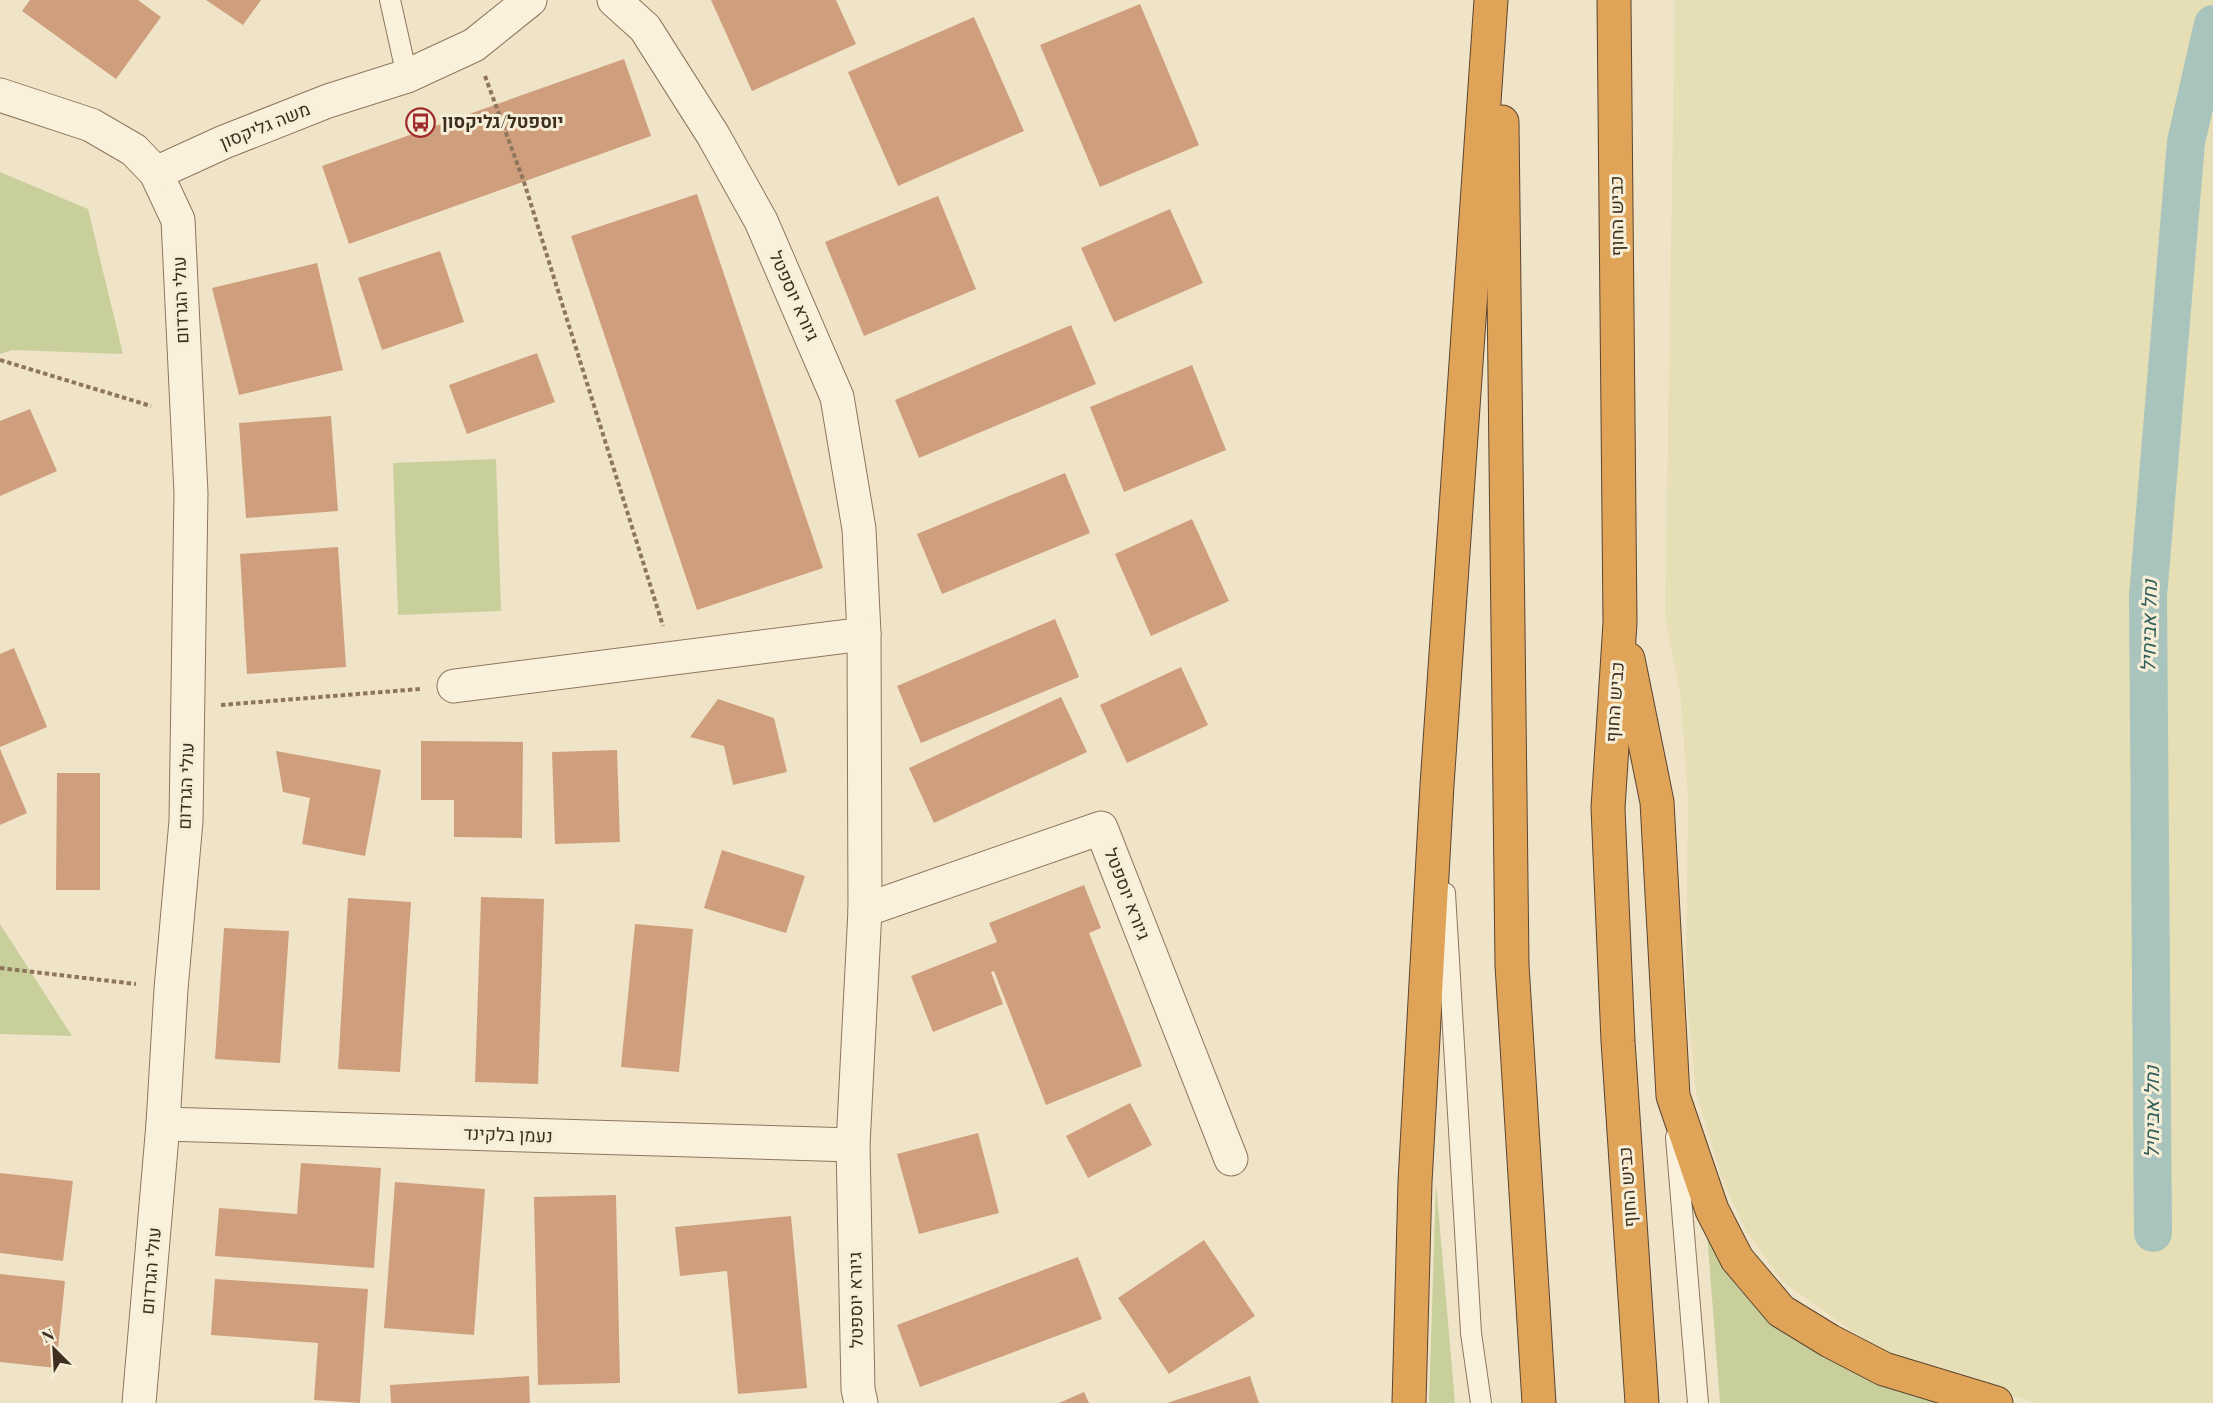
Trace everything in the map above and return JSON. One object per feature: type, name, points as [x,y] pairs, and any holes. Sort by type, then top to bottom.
[{"type":"highway","points":[[1409,1403],[1415,1182],[1438,777],[1491,0]]},
{"type":"highway","points":[[1501,0],[1512,965],[1539,1403]]},
{"type":"highway","name":"כביש החוף","points":[[1614,0],[1620,623],[1608,808],[1618,1041],[1642,1403]]},
{"type":"highway","points":[[1620,623],[1657,802],[1673,1096],[1712,1210],[1737,1259],[1781,1311],[1830,1341],[1884,1369],[1996,1403]]},
{"type":"street","name":"משה גליקסון","points":[[156,173],[224,142],[328,101],[407,76],[474,45],[530,0]]},
{"type":"street","name":"גיורא יוספטל","points":[[614,0],[645,28],[713,135],[761,221],[837,397],[859,529],[864,634],[865,910],[853,1145],[858,1389],[861,1403]]},
{"type":"street","points":[[0,95],[91,125],[134,150],[156,173]]},
{"type":"street","name":"עולי הגרדום","points":[[139,1403],[186,821],[191,494],[178,220],[156,173]]},
{"type":"street","points":[[454,686],[864,634]]},
{"type":"street","name":"גיורא יוספטל","points":[[865,910],[1101,828],[1231,1159]]},
{"type":"street","name":"נעמן בלקינד","points":[[163,1124],[853,1145]]},
{"type":"lane","points":[[390,0],[407,76]]},
{"type":"lane","points":[[1438,777],[1471,1333],[1481,1403]]},
{"type":"lane","points":[[1673,1096],[1698,1403]]},
{"type":"path","points":[[474,45],[524,182],[673,658]]},
{"type":"path","points":[[0,360],[186,417]]},
{"type":"path","points":[[188,708],[454,686]]},
{"type":"path","points":[[0,968],[171,989]]},
{"type":"shaded area","points":[[1675,0],[2213,0],[2213,1403],[2037,1403],[1909,1366],[1849,1329],[1782,1281],[1745,1229],[1721,1176],[1696,1091],[1686,992],[1688,795],[1680,693],[1665,617]]},
{"type":"green space","points":[[0,172],[88,209],[123,354],[12,350],[0,354]]},
{"type":"green space","points":[[496,459],[501,611],[398,615],[393,463]]},
{"type":"green space","points":[[0,924],[72,1036],[0,1034]]},
{"type":"green space","points":[[1436,1183],[1455,1403],[1429,1403]]},
{"type":"green space","points":[[1707,1233],[1729,1265],[1957,1403],[1720,1403]]},
{"type":"building","points":[[30,0],[138,0],[161,17],[116,79],[22,11]]},
{"type":"building","points":[[206,0],[261,0],[243,25]]},
{"type":"building","points":[[711,0],[836,0],[856,44],[752,91]]},
{"type":"building","points":[[1140,4],[1199,145],[1100,187],[1040,45]]},
{"type":"building","points":[[974,17],[1024,131],[898,186],[848,72]]},
{"type":"building","points":[[624,59],[651,136],[349,244],[322,166]]},
{"type":"building","points":[[697,194],[823,568],[697,610],[571,236]]},
{"type":"building","points":[[938,196],[976,289],[864,336],[825,242]]},
{"type":"building","points":[[1170,209],[1203,283],[1114,322],[1081,248]]},
{"type":"building","points":[[440,251],[464,322],[382,350],[358,278]]},
{"type":"building","points":[[317,263],[343,370],[239,395],[212,288]]},
{"type":"building","points":[[1071,325],[1096,384],[919,458],[895,400]]},
{"type":"building","points":[[537,353],[555,402],[467,434],[449,385]]},
{"type":"building","points":[[1192,365],[1226,450],[1124,492],[1090,407]]},
{"type":"building","points":[[30,409],[57,471],[0,496],[0,421]]},
{"type":"building","points":[[331,416],[338,511],[246,518],[239,423]]},
{"type":"building","points":[[1065,473],[1090,533],[942,594],[917,534]]},
{"type":"building","points":[[1192,519],[1229,601],[1151,636],[1115,554]]},
{"type":"building","points":[[338,547],[346,667],[247,674],[240,554]]},
{"type":"building","points":[[1055,619],[1079,677],[921,743],[897,686]]},
{"type":"building","points":[[14,648],[47,727],[0,747],[0,654]]},
{"type":"building","points":[[1181,667],[1208,725],[1127,763],[1100,705]]},
{"type":"building","points":[[1061,697],[1087,752],[934,823],[909,768]]},
{"type":"building","points":[[718,699],[774,718],[787,772],[733,785],[724,746],[690,737]]},
{"type":"building","points":[[421,741],[523,742],[522,838],[454,837],[454,800],[421,800]]},
{"type":"building","points":[[0,749],[27,813],[0,825]]},
{"type":"building","points":[[617,750],[620,842],[555,844],[552,752]]},
{"type":"building","points":[[276,751],[381,770],[365,856],[302,844],[310,798],[283,792]]},
{"type":"building","points":[[57,773],[100,773],[100,890],[56,890]]},
{"type":"building","points":[[722,850],[805,876],[786,933],[704,908]]},
{"type":"building","points":[[1084,885],[1101,928],[1089,933],[1142,1066],[1046,1105],[994,971],[991,972],[1003,1004],[933,1032],[911,976],[997,942],[989,923]]},
{"type":"building","points":[[481,897],[544,899],[538,1084],[475,1082]]},
{"type":"building","points":[[348,898],[411,902],[400,1072],[338,1069]]},
{"type":"building","points":[[635,924],[693,929],[679,1072],[621,1067]]},
{"type":"building","points":[[224,928],[289,931],[280,1063],[215,1059]]},
{"type":"building","points":[[1130,1103],[1152,1145],[1088,1178],[1066,1136]]},
{"type":"building","points":[[978,1133],[999,1213],[919,1234],[897,1154]]},
{"type":"building","points":[[301,1163],[381,1168],[374,1268],[215,1256],[219,1208],[297,1214]]},
{"type":"building","points":[[0,1173],[73,1181],[63,1261],[0,1253]]},
{"type":"building","points":[[395,1182],[485,1189],[474,1335],[384,1328]]},
{"type":"building","points":[[616,1195],[620,1383],[538,1385],[534,1197]]},
{"type":"building","points":[[791,1216],[807,1388],[738,1394],[727,1271],[680,1276],[675,1227]]},
{"type":"building","points":[[1204,1240],[1255,1316],[1169,1374],[1118,1298]]},
{"type":"building","points":[[1078,1257],[1102,1319],[920,1387],[897,1325]]},
{"type":"building","points":[[0,1274],[65,1281],[56,1368],[0,1362]]},
{"type":"building","points":[[215,1279],[368,1289],[360,1403],[314,1400],[318,1343],[211,1335]]},
{"type":"building","points":[[529,1376],[530,1403],[391,1403],[390,1385]]},
{"type":"building","points":[[1250,1376],[1259,1403],[1167,1403]]},
{"type":"building","points":[[1084,1392],[1089,1403],[1059,1403]]},
{"type":"waterway","name":"נחל אביחיל","points":[[2153,1233],[2148,596],[2186,142],[2213,24]]},
{"type":"place","name":"יוספטל/גליקסון","points":[[421,122]]}]
